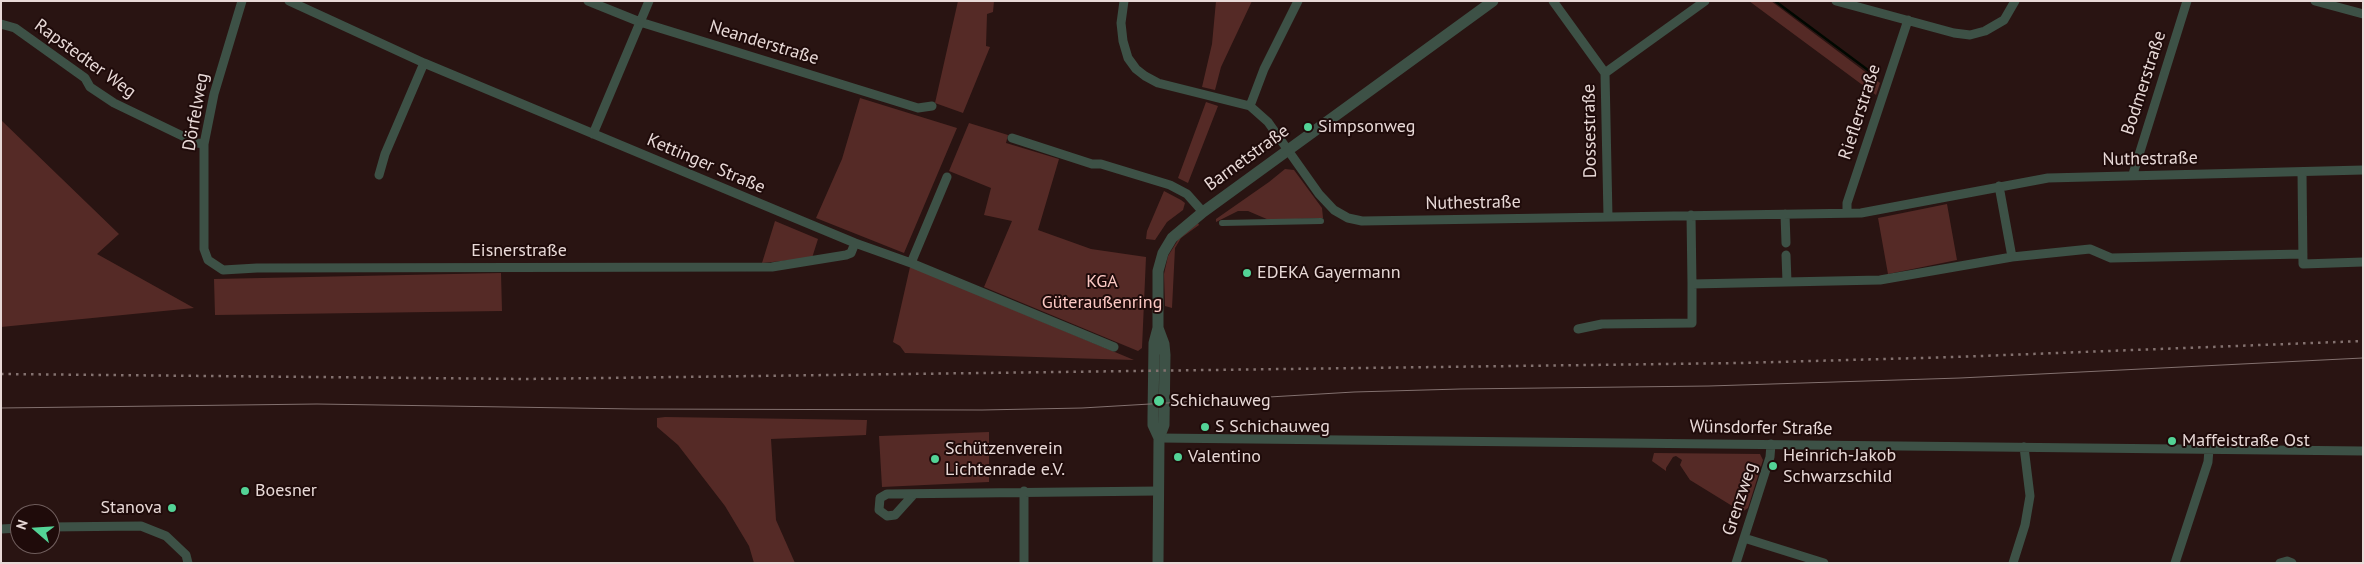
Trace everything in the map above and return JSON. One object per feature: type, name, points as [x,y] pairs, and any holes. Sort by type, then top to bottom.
[{"type":"street","name":"Dörfelweg","points":[[204,233],[204,144],[214,94],[242,1]]},
{"type":"street","name":"Kettinger Straße","points":[[289,1],[424,63],[593,134],[855,243],[911,263],[1114,347]]},
{"type":"street","name":"Neanderstraße","points":[[588,1],[640,22],[918,108],[932,106]]},
{"type":"street","points":[[593,134],[649,1]]},
{"type":"street","points":[[1124,1],[1121,23],[1124,47],[1130,62],[1145,76],[1166,85],[1250,106],[1268,122],[1288,150]]},
{"type":"street","points":[[1250,106],[1264,69],[1298,1]]},
{"type":"street","name":"Barnetstraße","points":[[1160,438],[1164,425],[1165,355],[1164,344],[1158,328],[1158,271],[1163,253],[1178,231],[1493,1]]},
{"type":"street","name":"Dossestraße","points":[[1553,1],[1605,73],[1608,217]]},
{"type":"street","points":[[1605,73],[1706,1]]},
{"type":"street","points":[[1836,1],[1954,33],[1970,35],[1985,31],[2004,20],[2015,1]]},
{"type":"street","name":"Bodmerstraße","points":[[2133,174],[2187,1]]},
{"type":"street","points":[[2315,1],[2363,14]]},
{"type":"street","name":"Rieflerstraße","points":[[1846,214],[1847,203],[1908,20]]},
{"type":"street","name":"Rapstedter Weg","points":[[1,24],[15,28],[85,78],[90,88],[114,103],[190,140],[204,144]]},
{"type":"street","points":[[379,175],[385,154],[424,63]]},
{"type":"street","points":[[1012,138],[1092,164],[1102,164],[1170,185],[1187,194],[1203,212]]},
{"type":"street","name":"Nuthestraße","points":[[1288,150],[1319,194],[1334,210],[1348,218],[1362,220],[1846,214],[1875,211],[2048,178],[2133,174],[2363,170]]},
{"type":"street","points":[[2302,172],[2303,264],[2363,262]]},
{"type":"street","points":[[911,263],[947,176]]},
{"type":"street","points":[[1999,186],[2012,257]]},
{"type":"street","points":[[1785,214],[1786,243]]},
{"type":"street","points":[[1578,329],[1602,324],[1692,322],[1691,216]]},
{"type":"street","points":[[1222,223],[1320,221]]},
{"type":"street","name":"Eisnerstraße","points":[[204,233],[204,249],[208,260],[223,270],[234,271],[257,268],[764,267],[796,265],[846,255],[851,253],[855,243]]},
{"type":"street","points":[[1692,284],[1880,280],[2012,257],[2090,249],[2111,258],[2303,254]]},
{"type":"street","points":[[1786,255],[1786,282]]},
{"type":"street","points":[[1158,563],[1160,438]]},
{"type":"street","name":"Wünsdorfer Straße","points":[[1160,438],[2363,451]]},
{"type":"street","name":"Grenzweg","points":[[1736,563],[1770,457],[1771,444]]},
{"type":"street","points":[[2013,563],[2025,525],[2030,496],[2024,448]]},
{"type":"street","points":[[2174,563],[2208,462],[2209,449]]},
{"type":"street","points":[[914,494],[1024,491],[1158,491]]},
{"type":"street","points":[[1024,491],[1024,563]]},
{"type":"street","points":[[60,527],[141,526],[166,536],[186,556],[188,563]]},
{"type":"street","points":[[1744,538],[1824,563]]},
{"type":"street","points":[[2280,563],[2287,561],[2292,563]]},
{"type":"green space","points":[[958,1],[994,1],[993,12],[987,14],[986,46],[990,47],[963,113],[935,103]]},
{"type":"green space","points":[[1216,1],[1252,1],[1221,67],[1215,90],[1202,87],[1212,44]]},
{"type":"green space","points":[[1749,1],[1771,1],[1880,83],[1876,95]]},
{"type":"green space","points":[[860,98],[957,128],[904,253],[816,218],[842,159]]},
{"type":"green space","points":[[1206,102],[1218,106],[1188,183],[1178,178]]},
{"type":"green space","points":[[1,120],[119,234],[97,254],[194,308],[1,327]]},
{"type":"green space","name":"KGA Güteraußenring","points":[[969,123],[1008,135],[1006,143],[1059,159],[1038,230],[1091,249],[1146,257],[1142,348],[1138,351],[984,287],[1012,221],[984,215],[991,188],[949,171]]},
{"type":"green space","points":[[1285,169],[1294,170],[1322,208],[1323,218],[1269,220],[1248,211],[1238,211],[1216,222],[1216,219]]},
{"type":"green space","points":[[1164,191],[1185,203],[1183,210],[1167,222],[1155,240],[1146,239],[1147,231]]},
{"type":"green space","points":[[1947,204],[1957,260],[1888,274],[1878,218]]},
{"type":"green space","points":[[775,221],[818,239],[812,258],[762,263]]},
{"type":"green space","points":[[1198,223],[1199,225],[1181,238],[1175,248],[1172,308],[1165,306],[1164,274],[1168,256],[1178,240]]},
{"type":"green space","points":[[910,267],[1134,360],[905,353],[900,346],[893,342]]},
{"type":"green space","points":[[501,273],[502,311],[215,315],[214,279]]},
{"type":"green space","points":[[657,418],[867,420],[866,435],[771,439],[776,520],[795,563],[754,563],[749,546],[725,506],[678,445],[657,427]]},
{"type":"green space","name":"Schützenverein Lichtenrade e.V.","points":[[989,432],[989,482],[882,487],[879,436]]},
{"type":"green space","points":[[1654,453],[1760,454],[1763,460],[1748,508],[1742,512],[1690,480],[1680,465],[1682,460],[1676,456],[1673,457],[1666,471],[1652,461]]},
{"type":"waterway","points":[[1775,1],[1876,76]]},
{"type":"tram line","points":[[1,408],[317,404],[634,409],[982,410],[1082,408],[1354,392],[1709,386],[1960,378],[2363,358]]},
{"type":"railway","points":[[1,374],[526,379],[1741,363],[1955,357],[2363,341]]},
{"type":"place","name":"Simpsonweg","points":[[1308,127]]},
{"type":"place","name":"EDEKA Gayermann","points":[[1247,273]]},
{"type":"place","name":"Schichauweg","points":[[1159,401]]},
{"type":"place","name":"S Schichauweg","points":[[1205,427]]},
{"type":"place","name":"Maffeistraße Ost","points":[[2172,441]]},
{"type":"place","name":"Valentino","points":[[1178,457]]},
{"type":"place","name":"Schützenverein Lichtenrade e.V.","points":[[935,459]]},
{"type":"place","name":"Heinrich-Jakob Schwarzschild","points":[[1773,466]]},
{"type":"place","name":"Boesner","points":[[245,491]]},
{"type":"place","name":"Stanova","points":[[172,508]]}]
